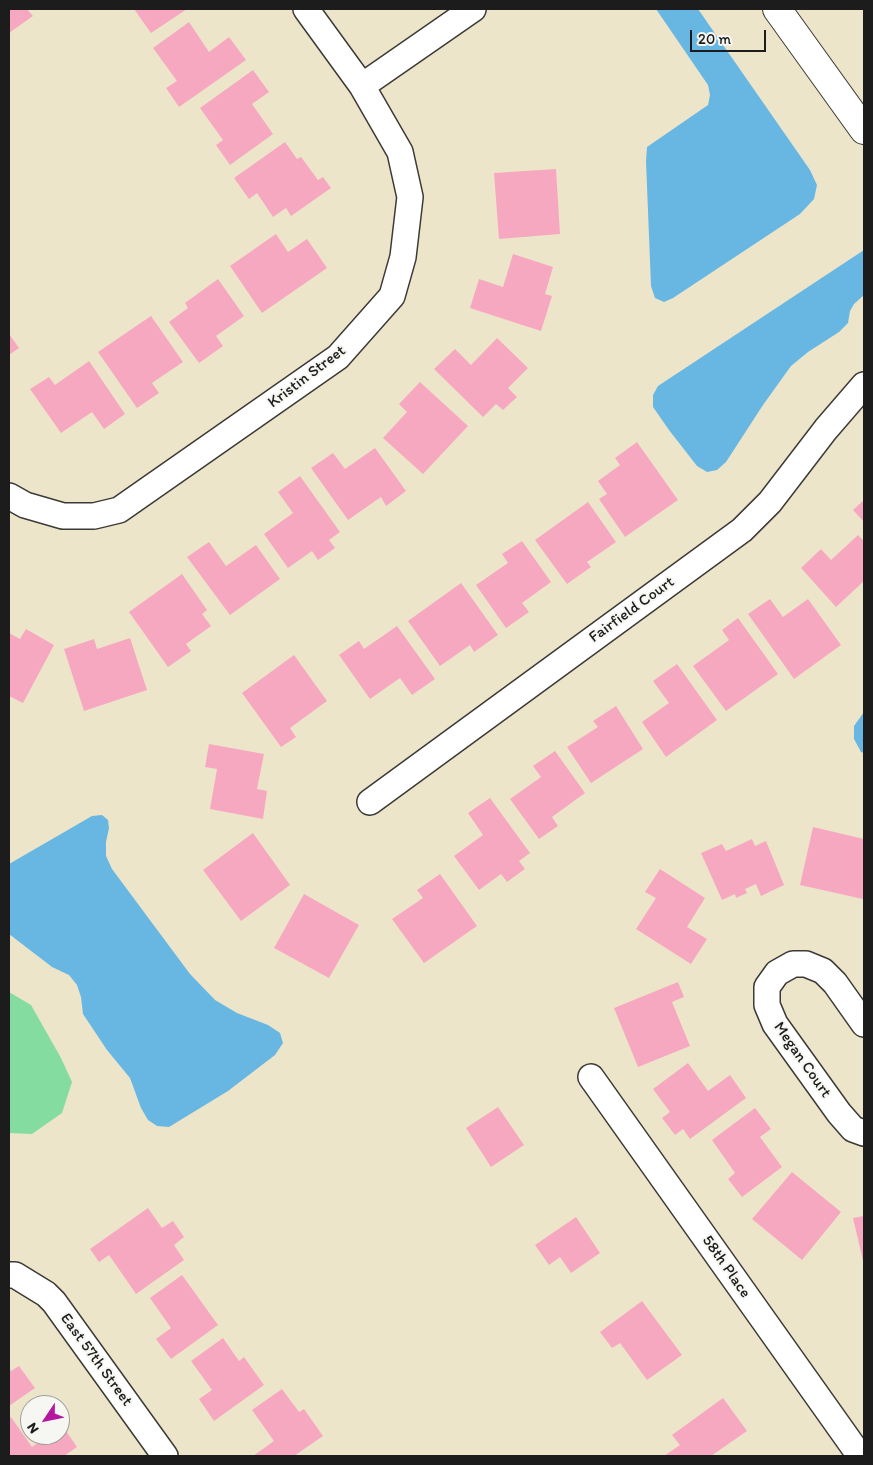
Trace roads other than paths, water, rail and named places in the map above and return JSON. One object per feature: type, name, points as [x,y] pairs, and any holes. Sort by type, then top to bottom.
[{"type":"street","name":"Kristin Street","points":[[9,496],[25,505],[63,516],[94,516],[120,510],[338,357],[392,296],[403,257],[410,197],[400,152],[362,86],[306,9]]},
{"type":"street","points":[[362,86],[473,9]]},
{"type":"street","points":[[777,9],[864,130]]},
{"type":"street","name":"Fairfield Court","points":[[370,802],[742,530],[770,502],[826,429],[864,385]]},
{"type":"street","name":"Megan Court","points":[[864,1024],[835,983],[823,971],[806,964],[793,964],[777,972],[767,988],[767,1005],[775,1024],[839,1113],[853,1129],[864,1133]]},
{"type":"street","name":"58th Place","points":[[591,1077],[860,1456]]},
{"type":"street","name":"East 57th Street","points":[[12,1275],[46,1294],[54,1302],[165,1456]]},
{"type":"water","points":[[656,9],[698,9],[810,170],[817,185],[814,199],[800,214],[673,298],[664,302],[655,298],[651,286],[647,147],[708,105],[710,95],[708,85]]},
{"type":"water","points":[[864,250],[864,295],[854,304],[850,311],[848,323],[839,332],[808,352],[791,366],[726,462],[717,470],[707,472],[697,466],[653,407],[653,395],[658,386]]},
{"type":"water","points":[[864,712],[864,753],[861,752],[854,739],[854,726]]},
{"type":"water","points":[[102,815],[108,820],[106,856],[112,869],[190,974],[215,1000],[237,1013],[268,1025],[280,1033],[283,1043],[275,1055],[228,1091],[169,1127],[157,1126],[148,1120],[141,1108],[130,1078],[107,1050],[83,1014],[77,985],[69,975],[52,967],[9,934],[9,864],[92,816]]}]
